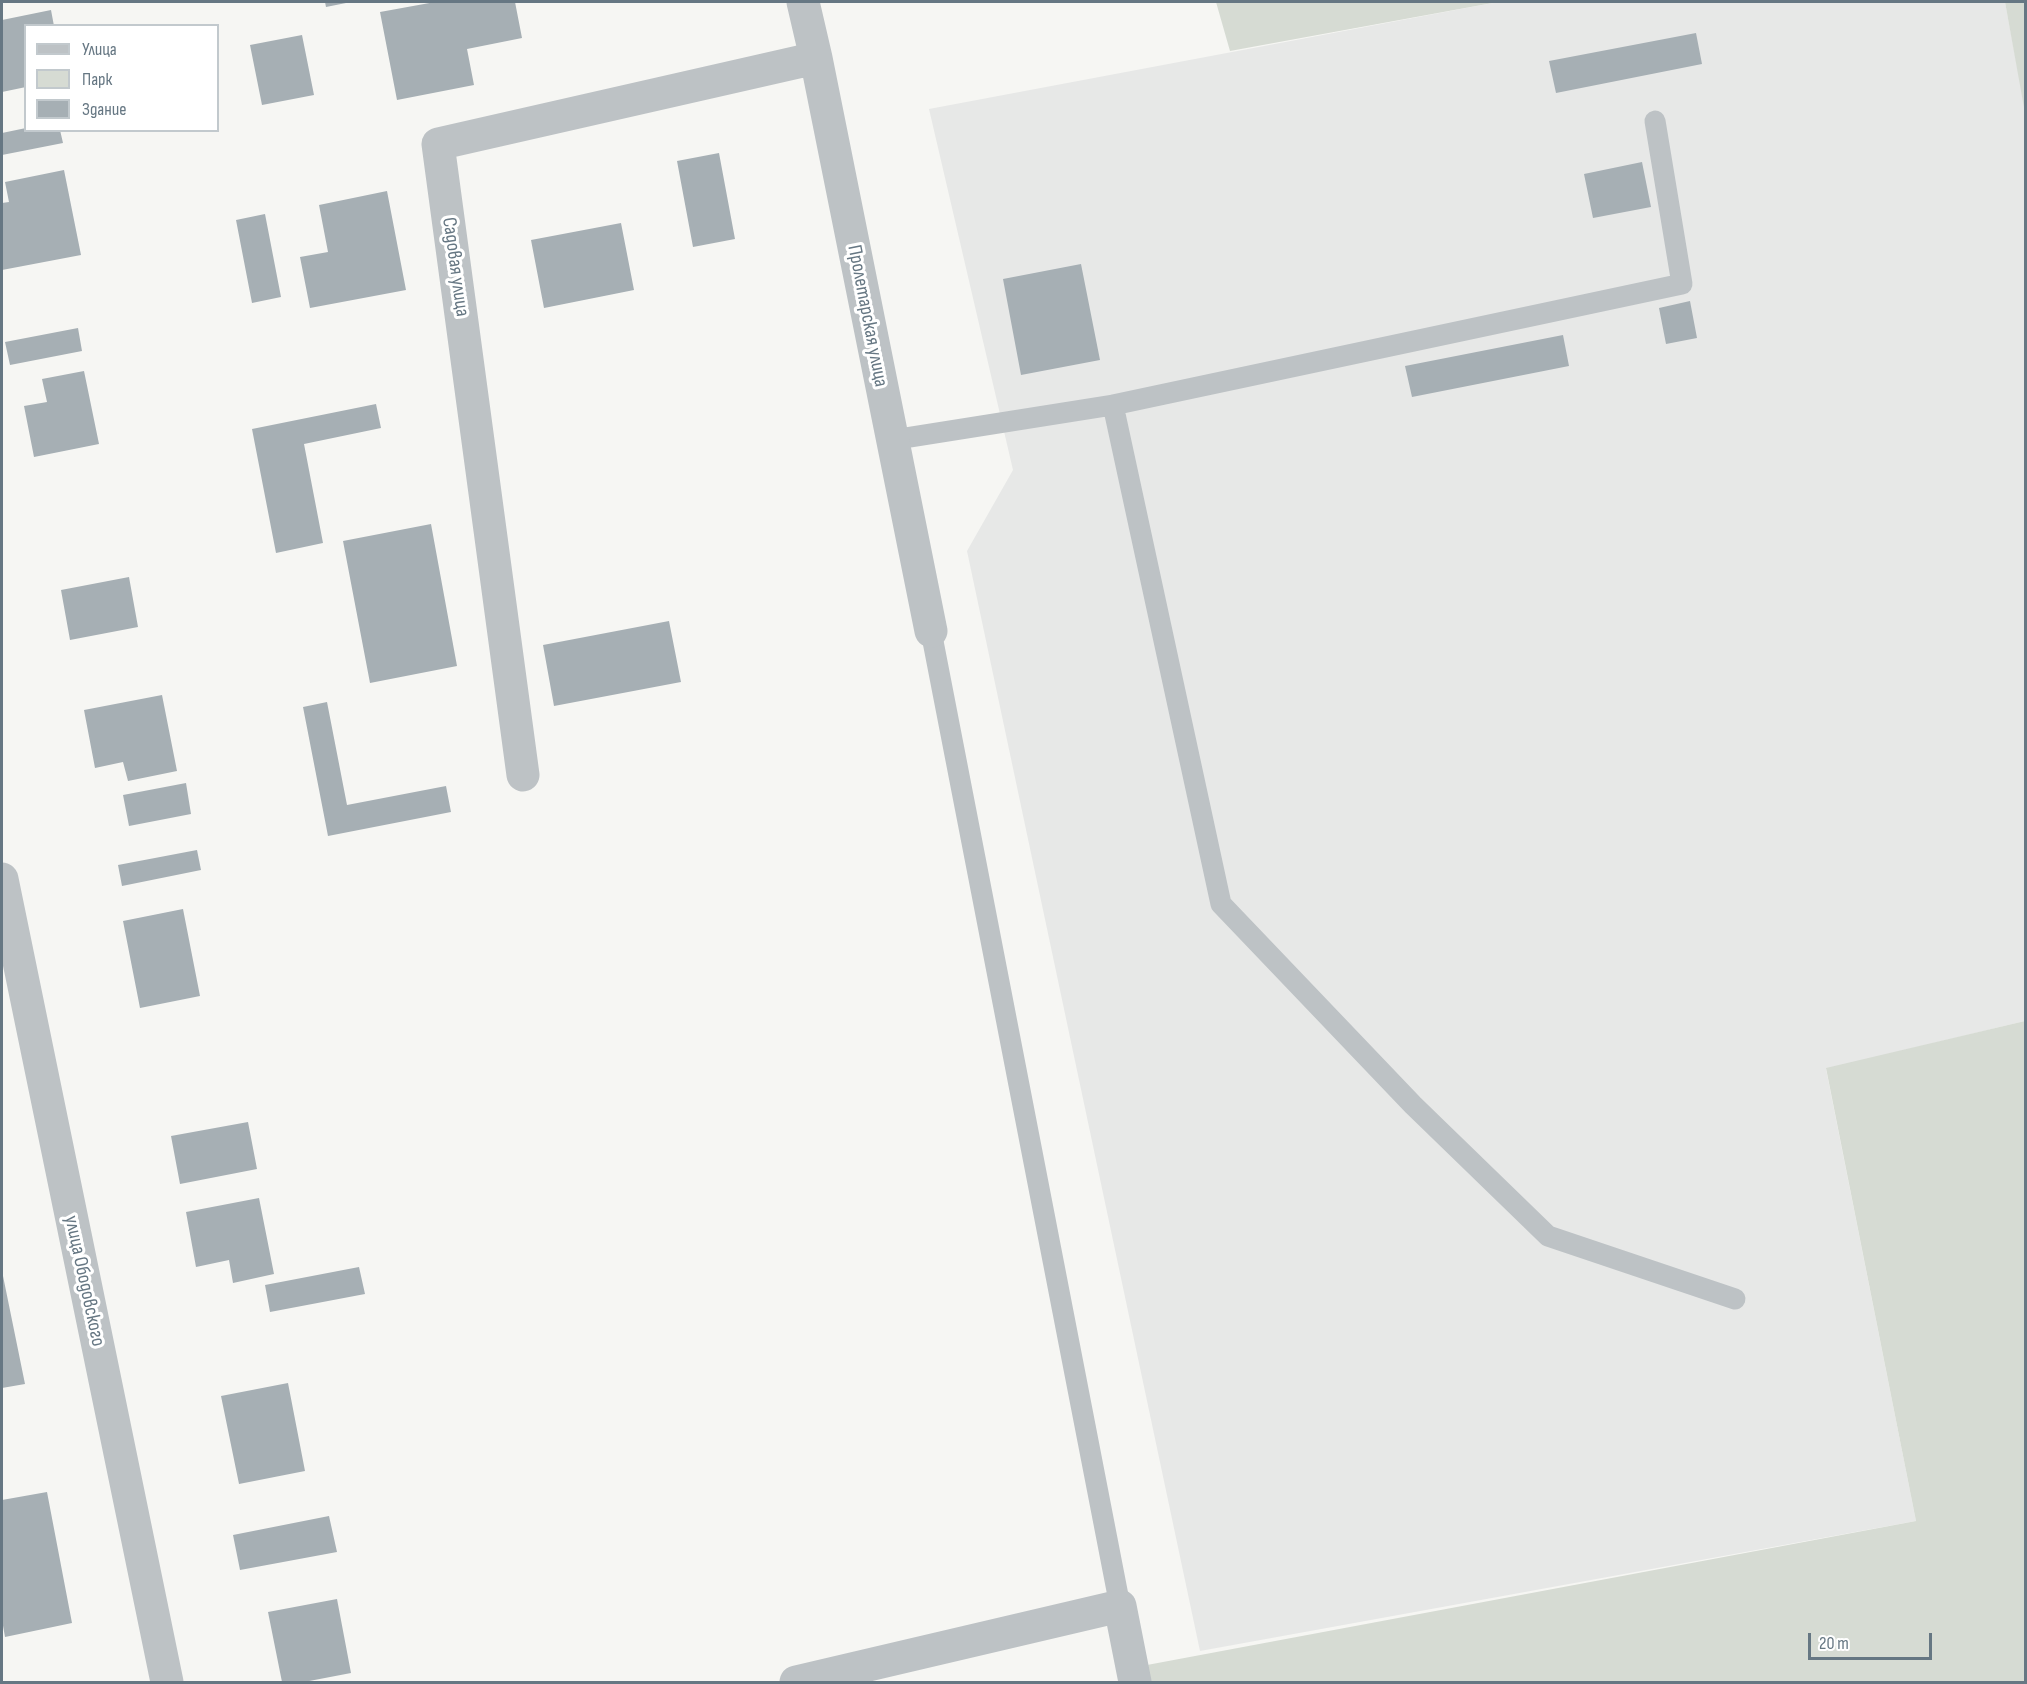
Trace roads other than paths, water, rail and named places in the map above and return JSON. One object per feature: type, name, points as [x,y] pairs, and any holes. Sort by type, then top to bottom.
[{"type":"street","name":"Пролетарская улица","points":[[803,2],[931,631]]},
{"type":"street","name":"Садовая улица","points":[[523,775],[438,144],[816,58]]},
{"type":"street","name":"улица Ободовского","points":[[2,879],[167,1683]]},
{"type":"street","points":[[796,1683],[1120,1606],[1135,1683]]},
{"type":"lane","points":[[892,440],[1113,405],[1682,284],[1656,121]]},
{"type":"lane","points":[[1113,405],[1221,904],[1413,1105],[1548,1236],[1735,1299]]},
{"type":"lane","points":[[931,631],[1120,1606]]}]
